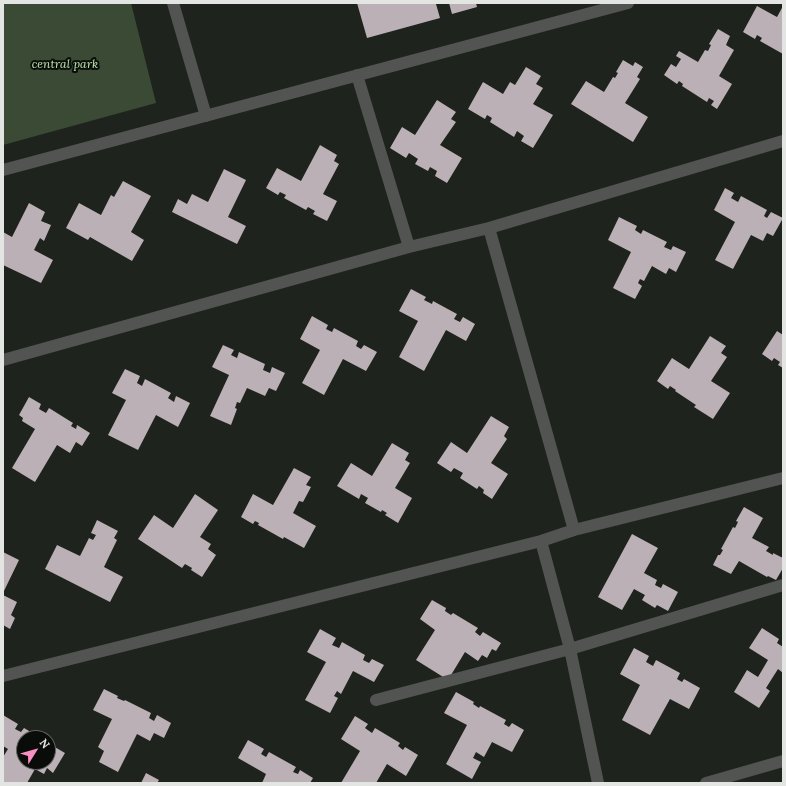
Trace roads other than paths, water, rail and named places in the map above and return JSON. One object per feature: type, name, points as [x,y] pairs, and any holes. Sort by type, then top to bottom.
[{"type":"street","points":[[173,3],[206,116]]},
{"type":"street","points":[[3,170],[628,3]]},
{"type":"street","points":[[357,75],[409,247]]},
{"type":"street","points":[[3,360],[409,247],[489,228],[783,141]]},
{"type":"street","points":[[489,228],[574,530]]},
{"type":"street","points":[[3,676],[541,541],[574,530],[782,482]]},
{"type":"street","points":[[541,541],[570,650],[598,783]]},
{"type":"street","points":[[376,700],[570,650],[783,585]]},
{"type":"street","points":[[706,783],[783,761]]},
{"type":"park label","name":"central park","points":[[65,65]]}]
